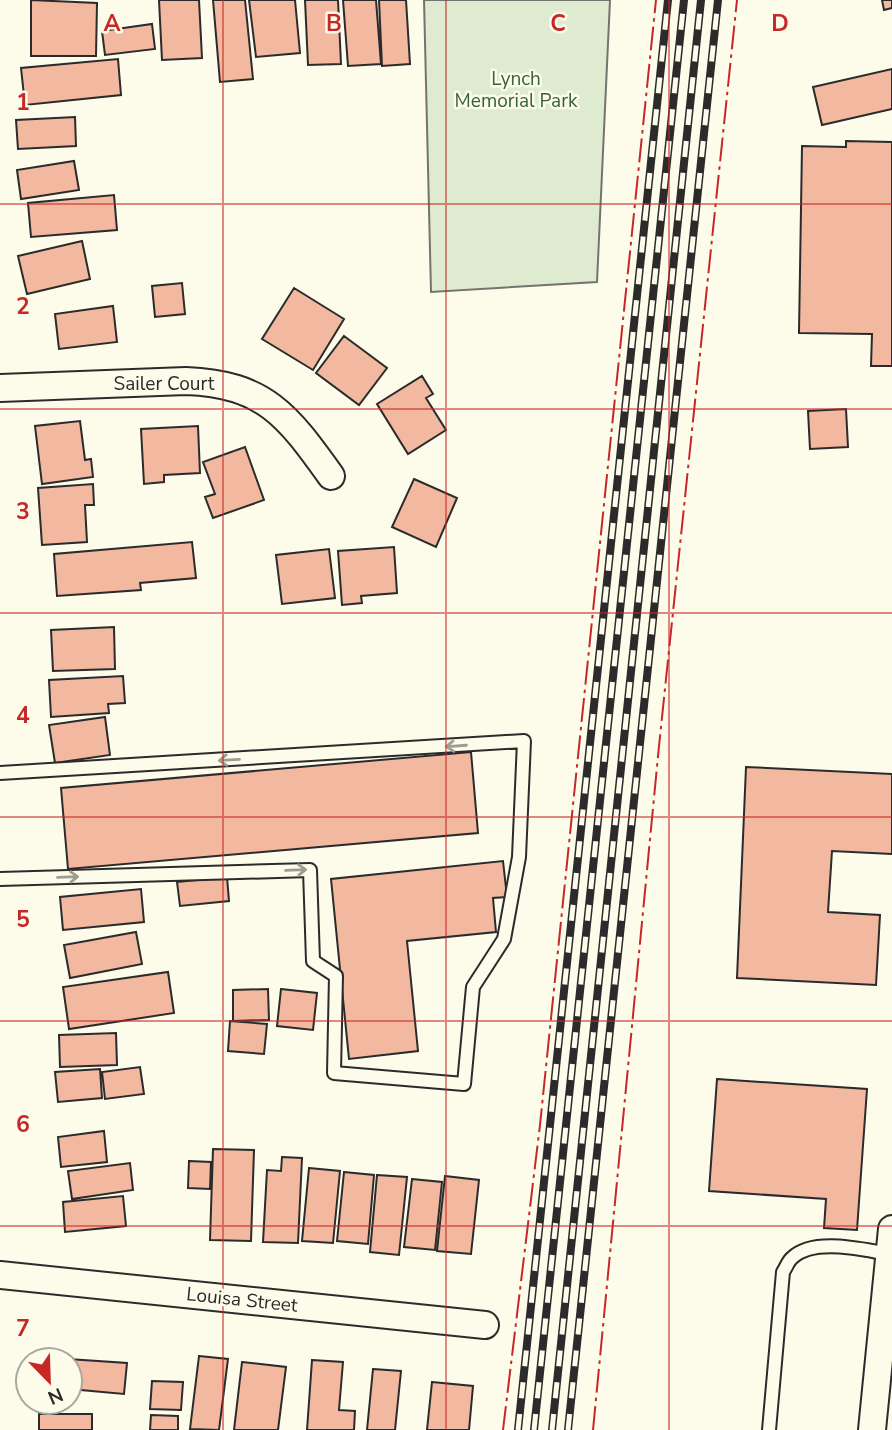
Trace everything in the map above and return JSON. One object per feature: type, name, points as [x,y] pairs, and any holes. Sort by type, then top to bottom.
[{"type":"street","name":"Sailer Court","points":[[0,388],[217,382],[246,391],[271,405],[305,441],[331,476]]},
{"type":"street","points":[[872,1430],[891,1241]]},
{"type":"street","name":"Louisa Street","points":[[0,1275],[485,1325]]},
{"type":"lane","points":[[0,773],[524,741],[519,857],[504,939],[473,987],[464,1084],[334,1073],[336,976],[313,961],[310,870],[0,879]]},
{"type":"lane","points":[[769,1430],[783,1272],[791,1258],[812,1247],[851,1248],[891,1241]]},
{"type":"green space","name":"Lynch Memorial Park","points":[[424,0],[610,0],[597,282],[431,292]]},
{"type":"building","points":[[31,0],[97,3],[96,56],[31,56]]},
{"type":"building","points":[[159,0],[199,0],[202,58],[162,60]]},
{"type":"building","points":[[213,0],[245,0],[253,79],[220,82]]},
{"type":"building","points":[[249,0],[295,0],[300,53],[256,57]]},
{"type":"building","points":[[305,0],[338,0],[341,64],[308,65]]},
{"type":"building","points":[[343,0],[376,0],[381,64],[348,66]]},
{"type":"building","points":[[379,0],[406,0],[410,64],[382,66]]},
{"type":"building","points":[[882,0],[892,0],[892,8],[884,10]]},
{"type":"building","points":[[152,24],[155,49],[105,55],[102,31]]},
{"type":"building","points":[[118,59],[121,95],[25,105],[21,68]]},
{"type":"building","points":[[892,69],[892,109],[822,125],[813,87]]},
{"type":"building","points":[[75,117],[76,146],[18,149],[16,120]]},
{"type":"building","points":[[846,141],[892,142],[892,366],[871,366],[872,334],[799,333],[802,146],[846,147]]},
{"type":"building","points":[[74,161],[79,190],[21,199],[17,170]]},
{"type":"building","points":[[114,195],[117,230],[31,237],[28,203]]},
{"type":"building","points":[[82,241],[90,279],[27,294],[18,256]]},
{"type":"building","points":[[182,283],[185,314],[155,317],[152,286]]},
{"type":"building","points":[[294,288],[344,319],[313,370],[262,339]]},
{"type":"building","points":[[113,306],[117,342],[59,349],[55,314]]},
{"type":"building","points":[[344,336],[387,368],[359,405],[316,373]]},
{"type":"building","points":[[422,376],[433,394],[426,398],[446,430],[408,454],[377,404]]},
{"type":"building","points":[[846,409],[848,447],[810,449],[808,411]]},
{"type":"building","points":[[80,421],[85,460],[91,459],[93,477],[42,484],[35,426]]},
{"type":"building","points":[[198,426],[200,473],[164,475],[164,482],[144,484],[141,429]]},
{"type":"building","points":[[245,447],[264,500],[213,518],[205,497],[215,494],[203,462]]},
{"type":"building","points":[[414,479],[457,498],[436,547],[392,527]]},
{"type":"building","points":[[93,484],[94,505],[85,505],[87,542],[42,545],[38,488]]},
{"type":"building","points":[[192,542],[196,578],[140,583],[141,590],[57,596],[54,554]]},
{"type":"building","points":[[394,547],[397,593],[361,596],[362,603],[342,605],[338,551]]},
{"type":"building","points":[[329,549],[335,598],[282,604],[276,555]]},
{"type":"building","points":[[114,627],[115,669],[53,671],[51,630]]},
{"type":"building","points":[[123,676],[125,703],[108,704],[109,713],[51,717],[49,680]]},
{"type":"building","points":[[105,717],[110,755],[55,763],[49,725]]},
{"type":"building","points":[[471,752],[478,833],[68,869],[61,788]]},
{"type":"building","points":[[746,767],[892,774],[892,854],[832,851],[828,912],[880,915],[876,985],[737,978]]},
{"type":"building","points":[[503,861],[507,897],[493,898],[496,932],[407,941],[418,1051],[349,1059],[331,879]]},
{"type":"building","points":[[227,877],[229,901],[180,906],[177,882]]},
{"type":"building","points":[[141,889],[144,922],[63,930],[60,897]]},
{"type":"building","points":[[136,932],[142,964],[70,978],[64,945]]},
{"type":"building","points":[[168,972],[174,1013],[69,1029],[63,987]]},
{"type":"building","points":[[268,989],[269,1020],[233,1021],[233,990]]},
{"type":"building","points":[[281,989],[317,993],[313,1030],[277,1026]]},
{"type":"building","points":[[230,1021],[267,1024],[264,1054],[228,1051]]},
{"type":"building","points":[[116,1033],[117,1065],[60,1067],[59,1035]]},
{"type":"building","points":[[140,1067],[144,1094],[105,1099],[102,1072]]},
{"type":"building","points":[[100,1069],[102,1098],[58,1102],[55,1072]]},
{"type":"building","points":[[717,1079],[867,1089],[857,1230],[824,1228],[826,1199],[709,1191]]},
{"type":"building","points":[[104,1131],[107,1162],[61,1167],[58,1137]]},
{"type":"building","points":[[213,1149],[254,1150],[251,1241],[210,1240]]},
{"type":"building","points":[[282,1157],[302,1158],[298,1243],[263,1242],[267,1170],[281,1171]]},
{"type":"building","points":[[189,1161],[211,1162],[210,1189],[188,1188]]},
{"type":"building","points":[[130,1163],[133,1190],[72,1199],[68,1171]]},
{"type":"building","points":[[309,1168],[340,1171],[333,1243],[302,1241]]},
{"type":"building","points":[[344,1172],[374,1175],[368,1244],[337,1241]]},
{"type":"building","points":[[377,1175],[407,1177],[399,1255],[370,1252]]},
{"type":"building","points":[[445,1176],[479,1180],[471,1254],[437,1251]]},
{"type":"building","points":[[412,1179],[442,1182],[435,1250],[404,1247]]},
{"type":"building","points":[[123,1196],[126,1226],[65,1232],[63,1202]]},
{"type":"building","points":[[199,1356],[228,1359],[219,1430],[190,1429]]},
{"type":"building","points":[[84,1360],[127,1363],[124,1394],[84,1390]]},
{"type":"building","points":[[312,1360],[343,1362],[339,1410],[355,1411],[354,1430],[307,1430]]},
{"type":"building","points":[[242,1362],[286,1367],[278,1430],[234,1430]]},
{"type":"building","points":[[373,1369],[401,1371],[395,1430],[367,1430]]},
{"type":"building","points":[[152,1381],[183,1382],[181,1410],[150,1409]]},
{"type":"building","points":[[432,1382],[473,1386],[469,1430],[427,1430]]},
{"type":"building","points":[[92,1414],[92,1430],[39,1430],[39,1416]]},
{"type":"building","points":[[151,1415],[178,1416],[178,1430],[150,1430]]},
{"type":"railway","points":[[518,1430],[668,0]]},
{"type":"railway","points":[[534,1430],[684,0]]},
{"type":"railway","points":[[552,1430],[701,0]]},
{"type":"railway","points":[[568,1430],[718,0]]},
{"type":"power","points":[[503,1430],[540,1125],[656,0]]},
{"type":"power","points":[[593,1430],[659,746],[737,0]]}]
